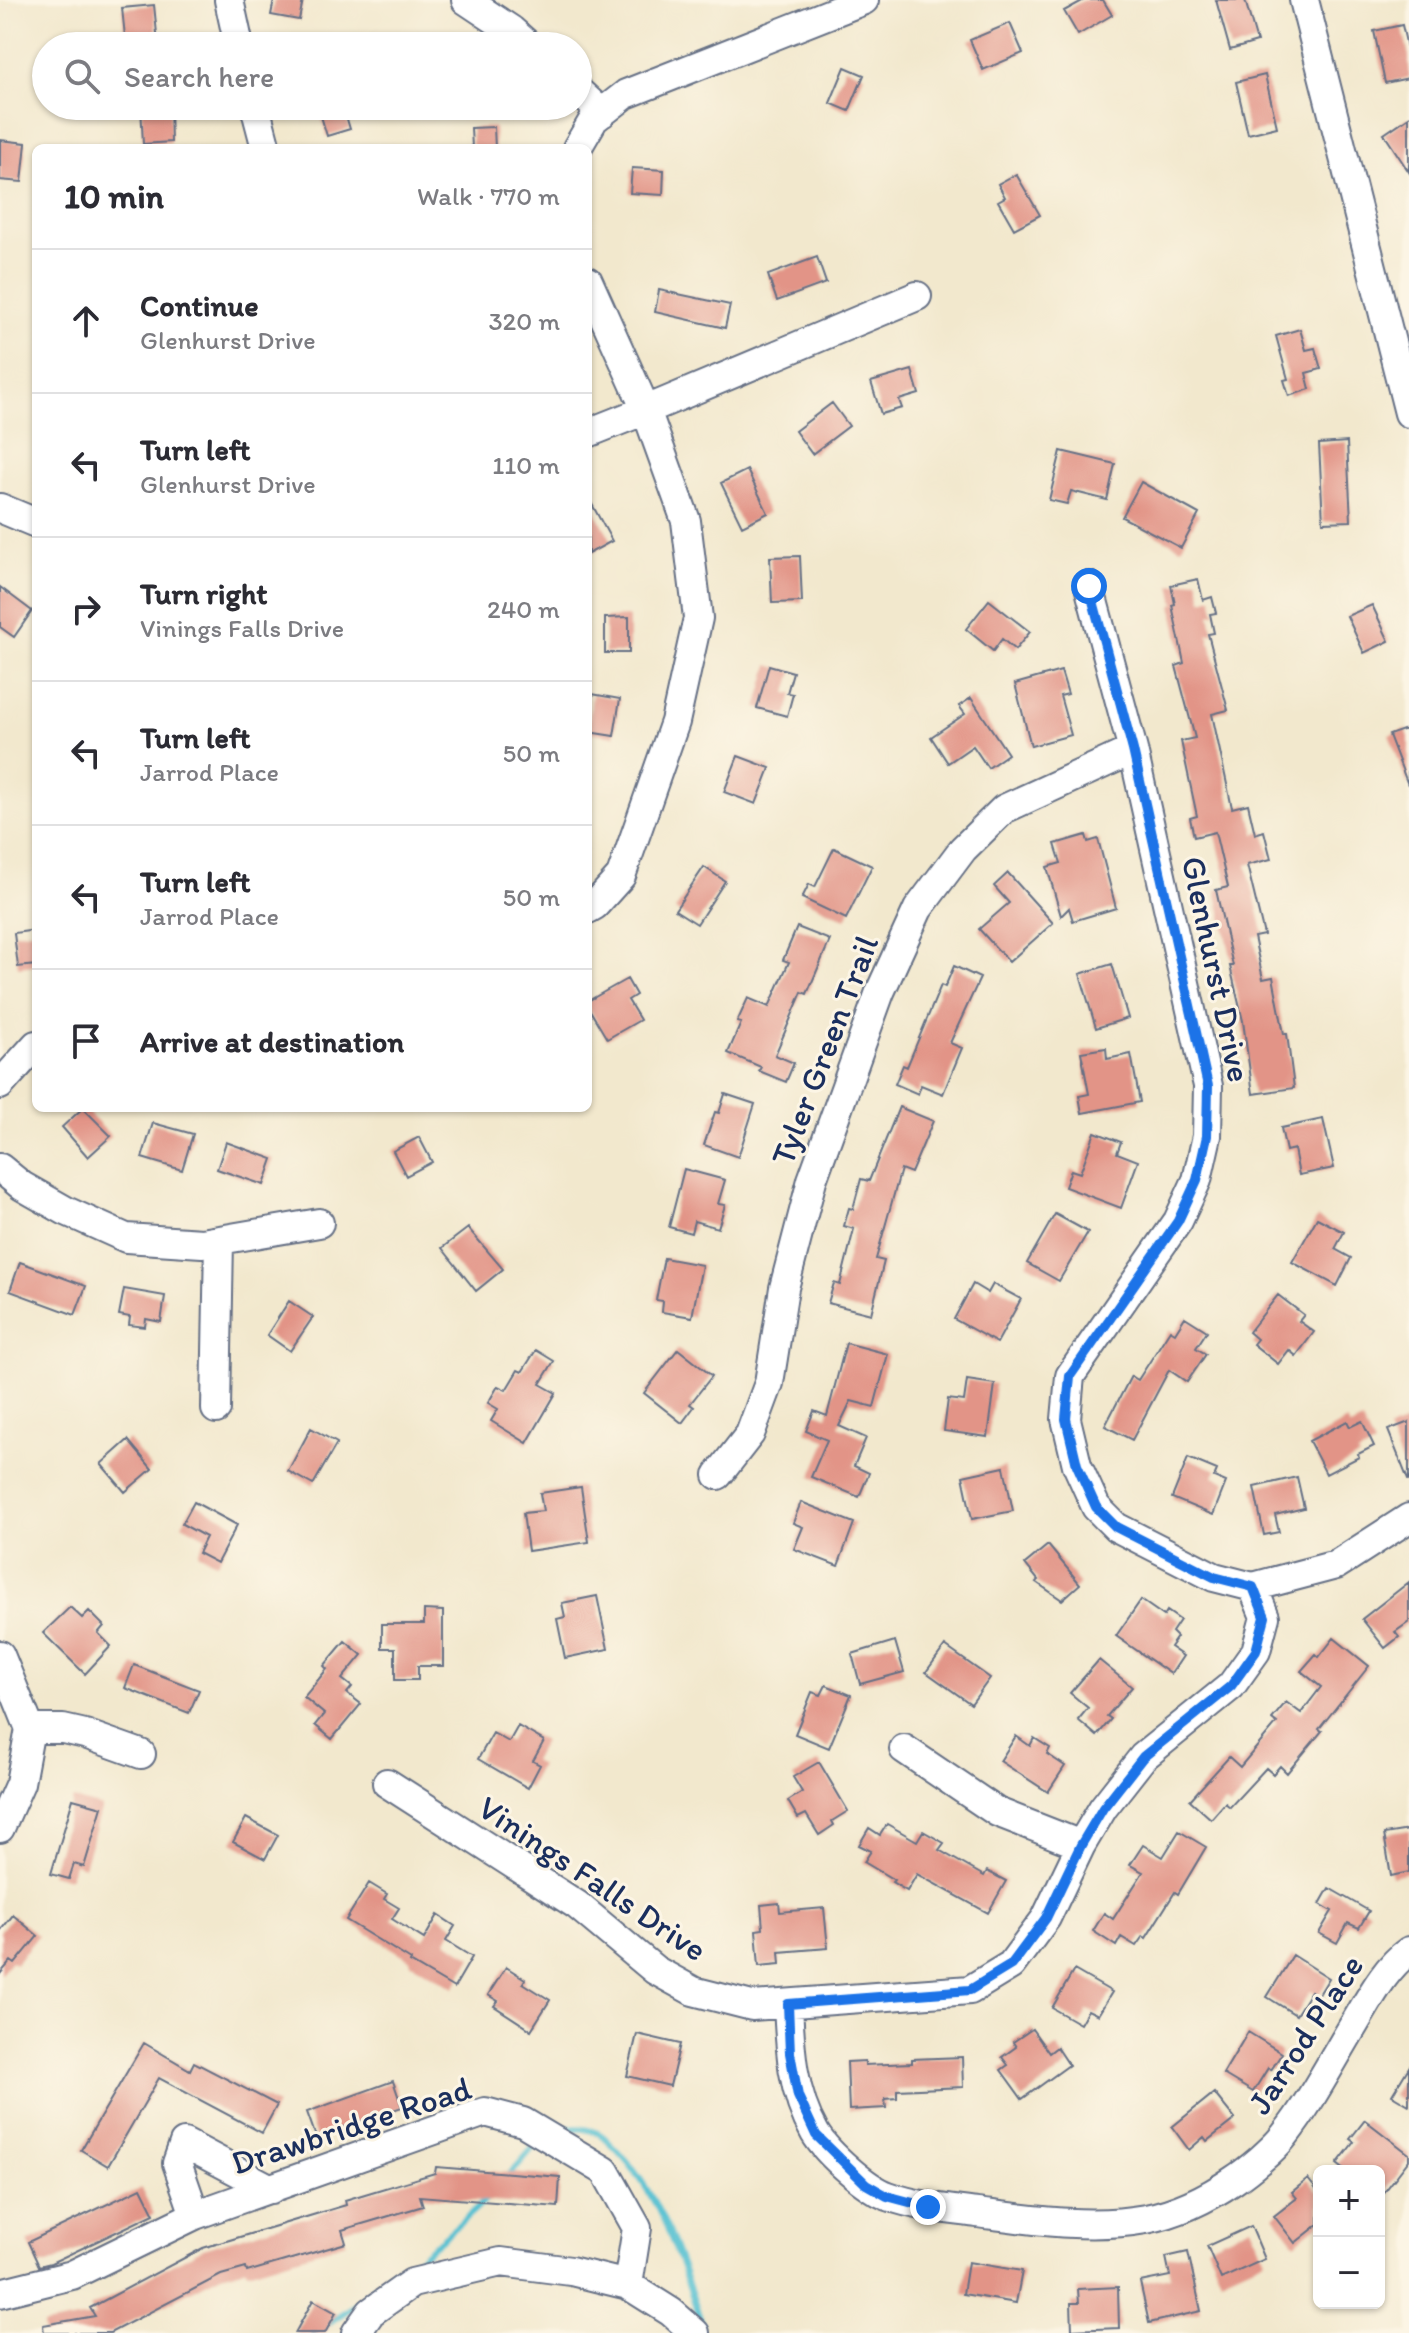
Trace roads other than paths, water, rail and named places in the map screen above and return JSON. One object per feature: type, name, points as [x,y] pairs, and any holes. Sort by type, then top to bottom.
[{"type":"street","points":[[229,0],[236,32]]},
{"type":"street","points":[[466,0],[513,32]]},
{"type":"street","points":[[579,144],[594,119],[626,94],[864,0]]},
{"type":"street","points":[[1304,0],[1409,413]]},
{"type":"street","points":[[592,104],[602,113]]},
{"type":"street","points":[[259,120],[265,144]]},
{"type":"street","points":[[592,290],[646,410],[686,521],[698,618],[675,722],[621,876],[592,907]]},
{"type":"street","points":[[592,431],[917,296]]},
{"type":"street","points":[[0,508],[32,521]]},
{"type":"street","name":"Glenhurst Drive","points":[[1089,586],[1133,750],[1208,1086],[1207,1136],[1197,1180],[1178,1221],[1070,1376],[1066,1419],[1077,1465],[1096,1507],[1116,1527],[1214,1577],[1253,1587],[1336,1565],[1409,1518]]},
{"type":"street","name":"Tyler Green Trail","points":[[718,1475],[750,1434],[769,1383],[784,1288],[812,1180],[880,992],[918,909],[963,849],[1004,809],[1133,750]]},
{"type":"street","points":[[0,1085],[32,1049]]},
{"type":"street","points":[[0,1168],[22,1186],[66,1211],[126,1238],[202,1243],[319,1223]]},
{"type":"street","points":[[216,1409],[219,1240]]},
{"type":"street","name":"Vinings Falls Drive","points":[[387,1783],[577,1905],[655,1970],[693,1991],[752,2006],[970,1990],[1011,1965],[1046,1918],[1081,1845],[1103,1808],[1143,1757],[1231,1686],[1256,1651],[1265,1617],[1253,1587]]},
{"type":"street","points":[[0,1655],[30,1729],[20,1783],[0,1828]]},
{"type":"street","points":[[30,1729],[63,1729],[141,1754]]},
{"type":"street","points":[[904,1749],[997,1812],[1081,1845]]},
{"type":"street","name":"Jarrod Place","points":[[788,2004],[790,2053],[798,2096],[816,2135],[866,2184],[887,2196],[928,2207],[1105,2225],[1149,2219],[1190,2205],[1234,2180],[1283,2139],[1372,1994],[1409,1951]]},
{"type":"street","name":"Drawbridge Road","points":[[0,2293],[72,2275],[195,2215],[485,2112],[523,2122],[605,2171],[637,2228],[628,2285]]},
{"type":"street","points":[[195,2215],[177,2163],[184,2143],[271,2189]]},
{"type":"street","points":[[356,2333],[371,2312],[412,2283],[501,2262],[571,2271],[628,2285],[671,2312],[695,2333]]},
{"type":"waterway","points":[[556,2129],[577,2128],[598,2133],[632,2168],[658,2209],[678,2254],[702,2324]]},
{"type":"waterway","points":[[506,2179],[538,2142]]},
{"type":"waterway","points":[[313,2333],[405,2269],[490,2195]]}]
